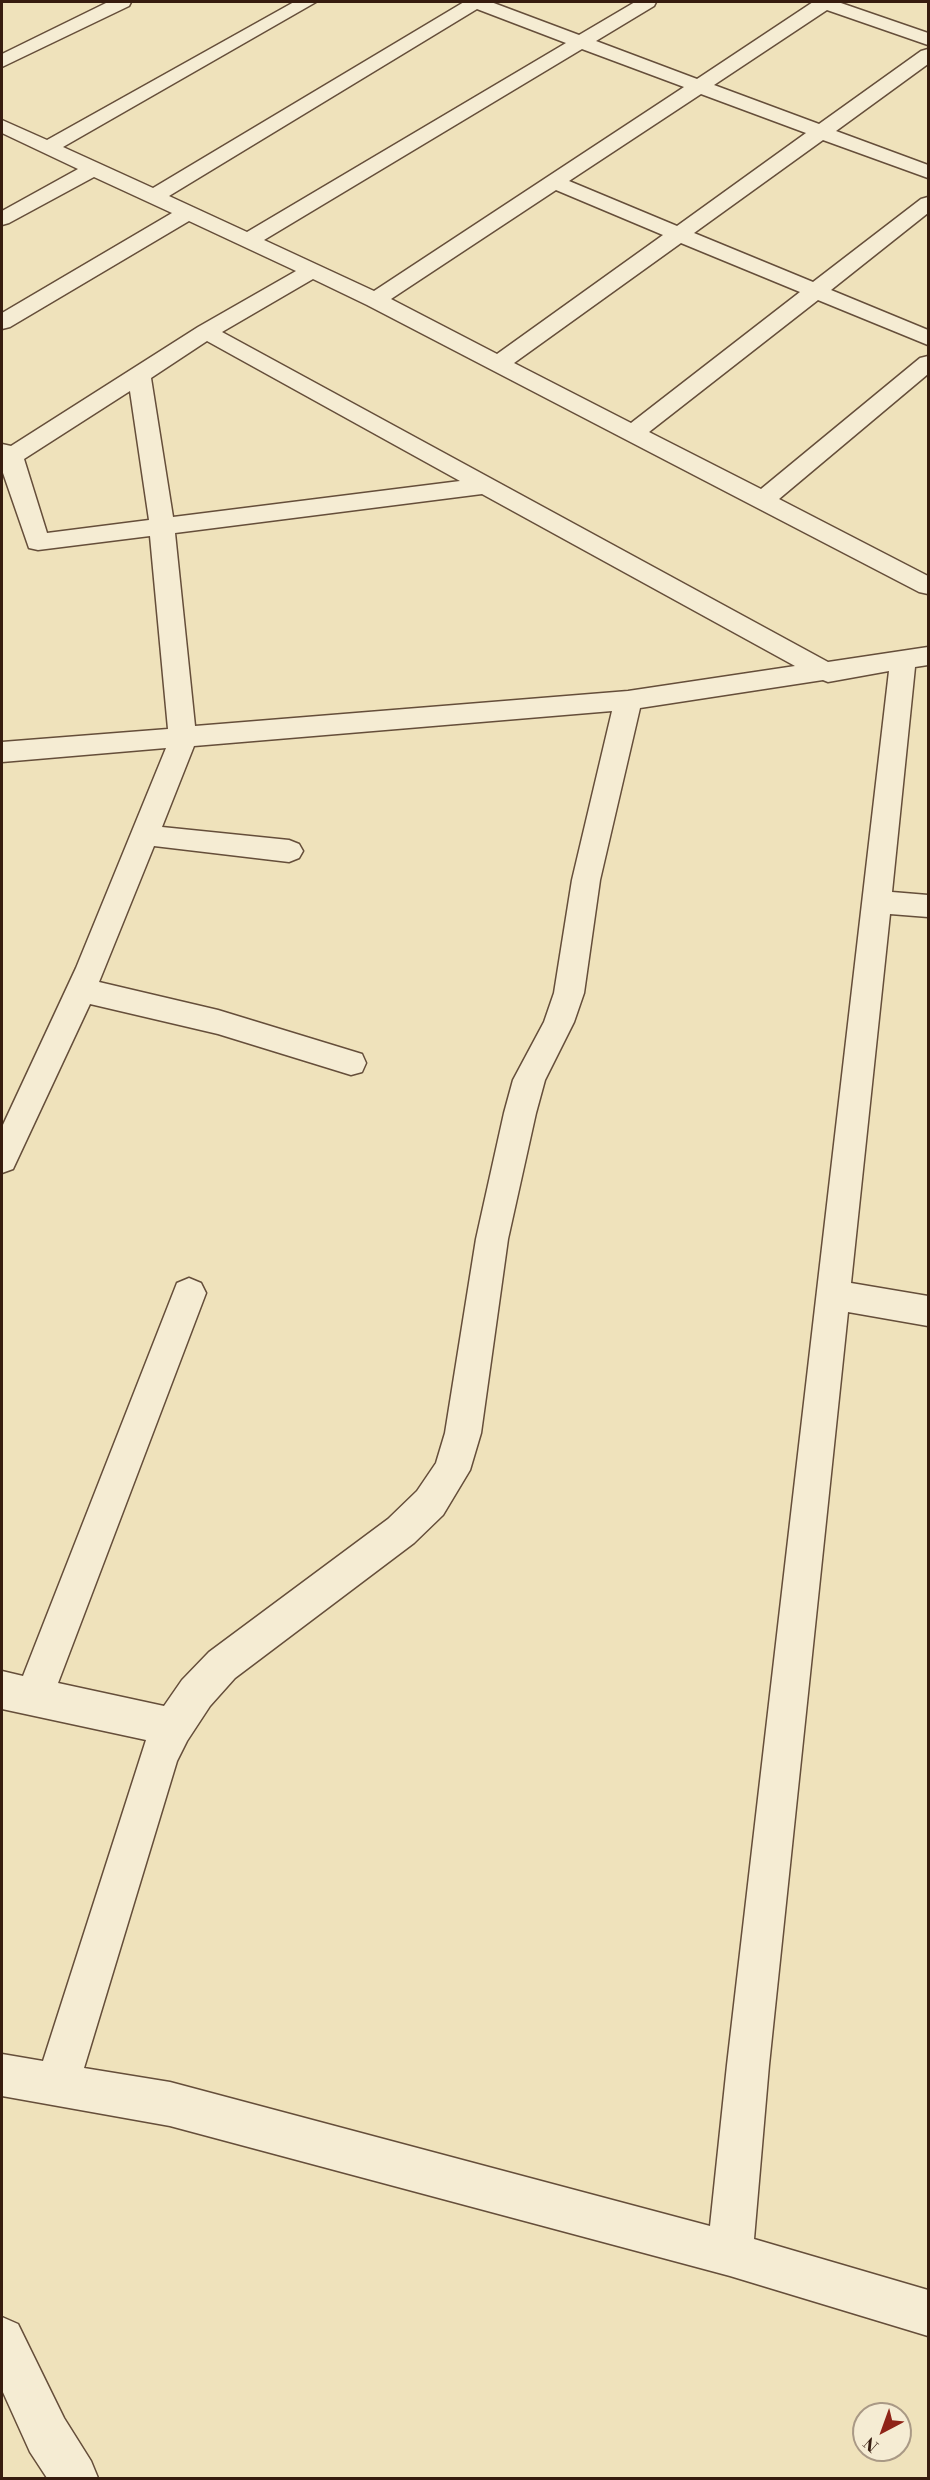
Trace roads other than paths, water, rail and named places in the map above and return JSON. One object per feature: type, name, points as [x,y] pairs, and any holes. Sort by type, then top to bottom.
[{"type":"street","points":[[2,61],[122,2]]},
{"type":"street","points":[[47,148],[307,2]]},
{"type":"street","points":[[153,197],[476,2],[928,172]]},
{"type":"street","points":[[248,241],[647,2]]},
{"type":"street","points":[[375,300],[824,2],[928,39]]},
{"type":"street","points":[[498,364],[928,55]]},
{"type":"street","points":[[2,126],[375,300],[928,586]]},
{"type":"street","points":[[2,219],[93,169]]},
{"type":"street","points":[[554,182],[928,338]]},
{"type":"street","points":[[633,433],[928,203]]},
{"type":"street","points":[[2,322],[188,213]]},
{"type":"street","points":[[312,271],[206,332],[5,457],[38,542],[483,486]]},
{"type":"street","points":[[206,332],[483,486],[828,673]]},
{"type":"street","points":[[763,500],[928,363]]},
{"type":"street","points":[[2,1160],[8,1133],[81,990],[183,738],[162,526],[139,375]]},
{"type":"street","points":[[2,752],[628,700],[828,673],[916,658],[876,902],[748,2065],[730,2254]]},
{"type":"street","points":[[57,2085],[159,1756],[173,1727],[196,1693],[222,1665],[401,1531],[430,1503],[452,1470],[463,1433],[492,1239],[520,1113],[529,1080],[559,1022],[569,993],[586,880],[628,700]]},
{"type":"street","points":[[145,834],[289,850]]},
{"type":"street","points":[[876,902],[928,906]]},
{"type":"street","points":[[81,990],[218,1022],[351,1063]]},
{"type":"street","points":[[173,1727],[18,1694],[189,1293]]},
{"type":"street","points":[[832,1295],[928,1311]]},
{"type":"street","points":[[2,2075],[170,2104],[730,2254],[928,2313]]},
{"type":"street","points":[[7,2366],[74,2478]]}]
